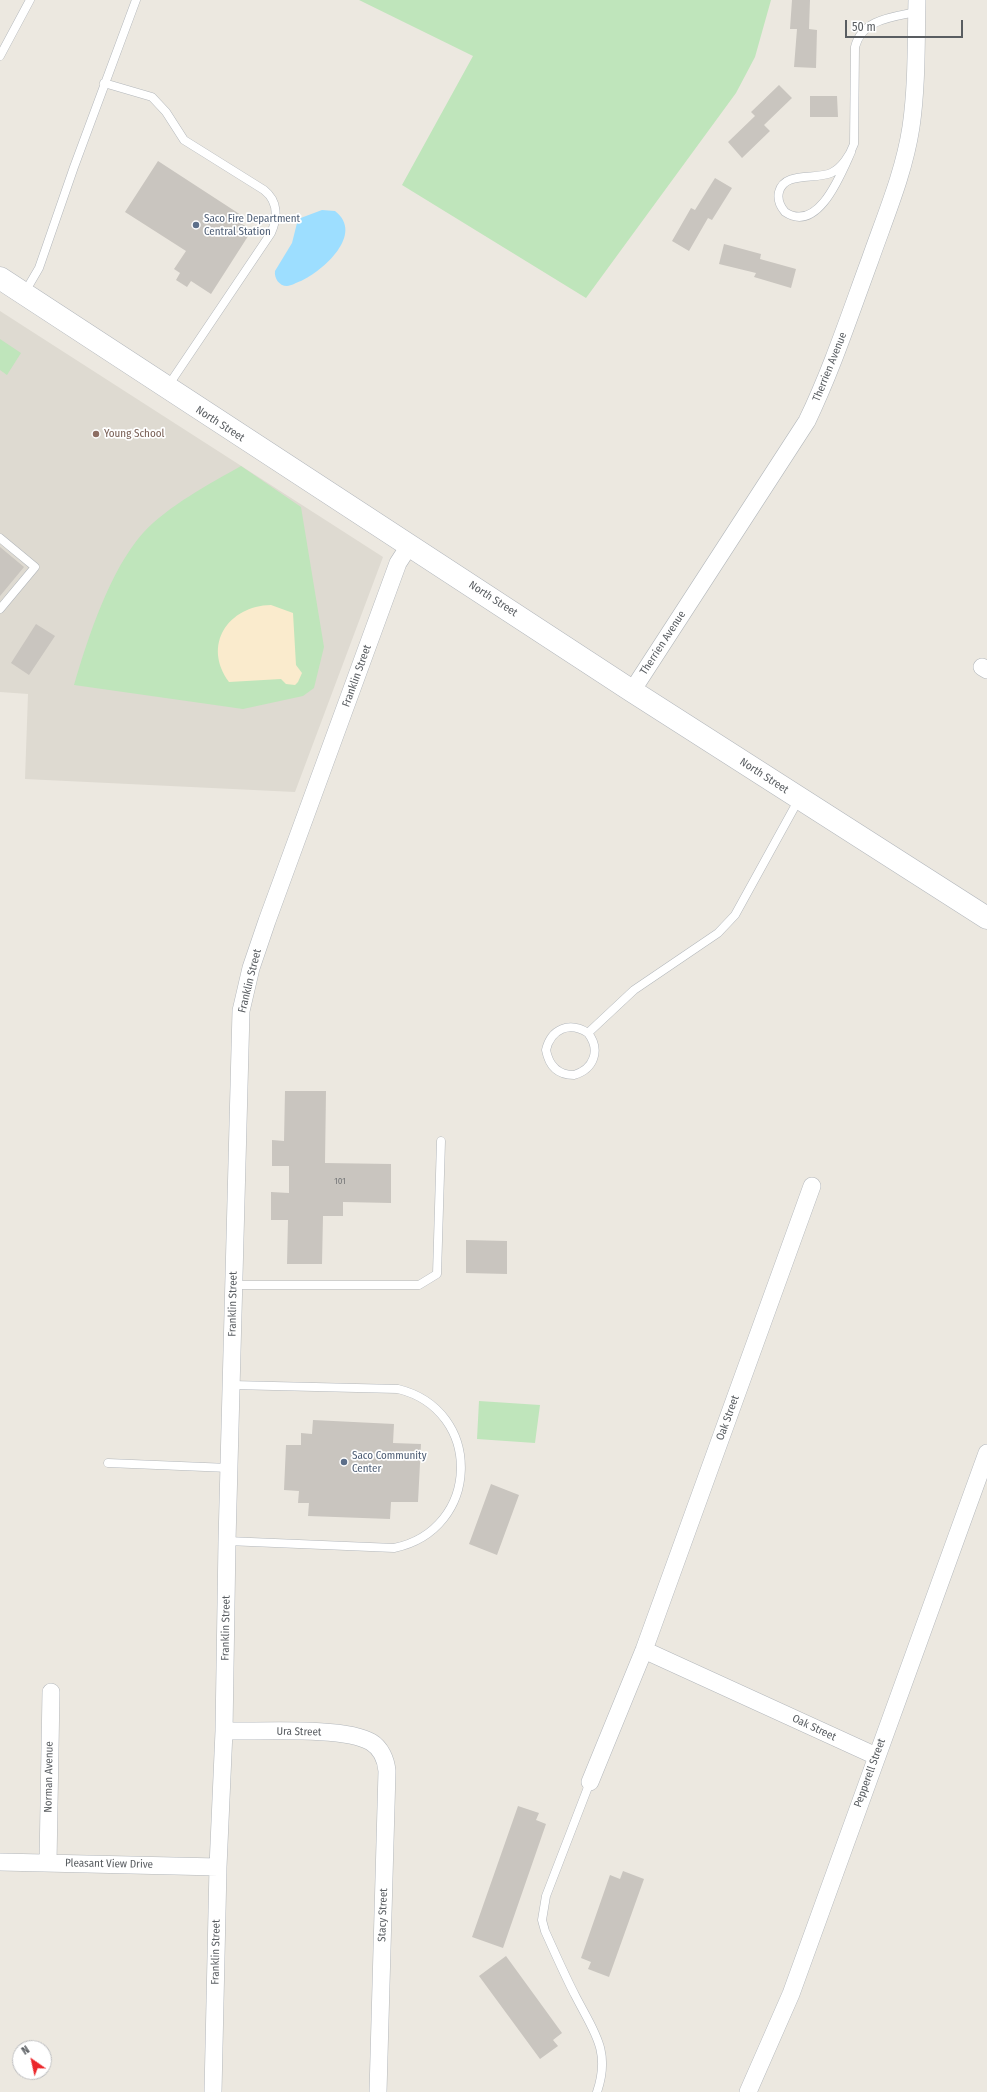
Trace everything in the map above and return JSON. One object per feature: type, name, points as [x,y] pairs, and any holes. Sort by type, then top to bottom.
[{"type":"main road","name":"North Street","points":[[0,278],[166,388],[632,691],[987,918]]},
{"type":"street","name":"Therrien Avenue","points":[[632,691],[807,421],[823,387],[903,164],[911,127],[914,99],[917,6]]},
{"type":"street","name":"Franklin Street","points":[[213,2092],[218,1867],[224,1731],[233,1285],[241,1011],[245,992],[270,915],[398,563],[409,546]]},
{"type":"street","name":"Oak Street","points":[[590,1782],[644,1650],[812,1186]]},
{"type":"street","name":"Pepperell Street","points":[[748,2092],[791,1994],[987,1453]]},
{"type":"street","name":"Oak Street","points":[[644,1650],[876,1756]]},
{"type":"street","name":"Norman Avenue","points":[[48,1863],[51,1692]]},
{"type":"street","name":"Ura Street","points":[[224,1731],[338,1733],[357,1736],[373,1743]]},
{"type":"street","name":"Stacy Street","points":[[373,1743],[382,1754],[387,1771],[378,2092]]},
{"type":"street","name":"Pleasant View Drive","points":[[0,1862],[218,1867]]},
{"type":"lane","points":[[0,56],[30,0]]},
{"type":"lane","points":[[24,294],[40,268],[104,83],[136,0]]},
{"type":"lane","points":[[851,152],[833,172],[818,177],[795,178],[784,182],[778,199],[784,212],[793,216],[804,216],[820,207],[829,195],[851,152],[854,144],[857,40],[861,32],[878,21],[917,6]]},
{"type":"lane","points":[[104,83],[152,97],[166,112],[184,140],[264,190],[271,196],[275,204],[276,220],[271,233],[166,388]]},
{"type":"lane","points":[[0,538],[35,567],[0,609]]},
{"type":"lane","points":[[588,1033],[634,990],[712,938],[735,915],[800,799]]},
{"type":"lane","points":[[574,1027],[588,1033],[595,1046],[595,1054],[589,1068],[582,1073],[574,1075],[558,1072],[550,1062],[546,1050],[553,1035],[559,1030],[574,1027]]},
{"type":"lane","points":[[233,1285],[419,1285],[437,1274],[441,1141]]},
{"type":"lane","points":[[227,1541],[394,1548],[405,1546],[426,1535],[445,1517],[458,1493],[462,1467],[458,1447],[451,1429],[436,1410],[412,1392],[398,1389],[232,1385]]},
{"type":"lane","points":[[108,1463],[229,1468]]},
{"type":"lane","points":[[590,1782],[546,1896],[542,1920],[545,1931],[577,1998],[592,2024],[600,2044],[603,2071],[597,2092]]},
{"type":"shaded area","name":"Young School","points":[[0,311],[383,557],[295,792],[25,779],[28,694],[0,692]]},
{"type":"green space","points":[[359,0],[771,0],[755,57],[736,93],[586,298],[402,185],[473,56]]},
{"type":"green space","points":[[0,339],[21,353],[7,375],[0,370]]},
{"type":"green space","points":[[241,466],[301,507],[324,647],[314,688],[303,696],[243,709],[74,685],[101,605],[120,566],[131,548],[143,533],[164,514],[189,496]]},
{"type":"green space","points":[[479,1401],[540,1405],[535,1443],[477,1439]]},
{"type":"sand","points":[[271,605],[293,613],[296,665],[302,673],[298,682],[295,685],[286,684],[281,679],[229,682],[221,668],[218,654],[219,642],[224,630],[232,620],[242,612],[256,607]]},
{"type":"water","points":[[322,210],[335,211],[343,220],[345,230],[343,241],[338,251],[329,261],[310,276],[292,285],[282,285],[276,279],[275,271],[292,243],[298,219]]},
{"type":"building","points":[[792,0],[810,0],[809,29],[817,30],[816,68],[794,67],[797,29],[790,29]]},
{"type":"building","points":[[779,85],[792,98],[764,125],[770,131],[742,158],[728,142],[755,116],[751,112]]},
{"type":"building","points":[[810,96],[837,96],[838,117],[810,117]]},
{"type":"building","name":"Saco Fire Department Central Station","points":[[158,161],[241,215],[237,221],[252,230],[211,294],[191,281],[187,287],[176,280],[180,273],[174,269],[186,251],[125,212]]},
{"type":"building","points":[[715,178],[732,188],[712,220],[708,218],[689,251],[672,241],[691,208],[695,210]]},
{"type":"building","points":[[724,244],[761,254],[760,259],[796,269],[791,288],[754,277],[756,273],[719,264]]},
{"type":"building","points":[[0,547],[24,567],[0,596]]},
{"type":"building","points":[[36,624],[55,636],[29,675],[11,663]]},
{"type":"building","points":[[285,1091],[326,1091],[325,1163],[391,1164],[391,1203],[343,1202],[343,1216],[323,1216],[322,1264],[287,1264],[288,1220],[271,1220],[271,1192],[289,1193],[289,1166],[272,1166],[272,1140],[284,1141]]},
{"type":"building","points":[[466,1240],[507,1241],[507,1274],[466,1273]]},
{"type":"building","points":[[313,1420],[394,1424],[393,1443],[421,1444],[418,1502],[391,1502],[390,1519],[308,1516],[309,1503],[298,1503],[299,1491],[284,1490],[286,1445],[301,1445],[301,1433],[312,1434]]},
{"type":"building","points":[[491,1484],[519,1495],[497,1555],[469,1544]]},
{"type":"building","points":[[518,1806],[539,1813],[536,1820],[546,1824],[503,1948],[472,1937]]},
{"type":"building","points":[[623,1871],[644,1879],[609,1977],[588,1969],[591,1962],[581,1958],[610,1875],[620,1879]]},
{"type":"building","points":[[506,1956],[562,2033],[553,2040],[558,2046],[540,2059],[479,1976]]},
{"type":"place","name":"Saco Fire Department Central Station","points":[[196,225]]},
{"type":"place","name":"Young School","points":[[96,434]]},
{"type":"place","name":"Saco Community Center","points":[[344,1462]]}]
